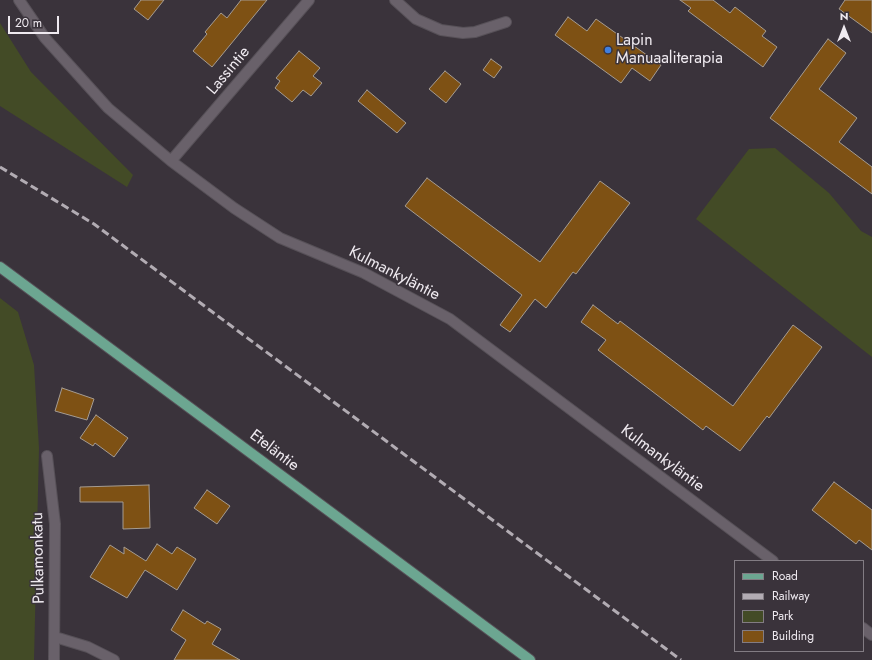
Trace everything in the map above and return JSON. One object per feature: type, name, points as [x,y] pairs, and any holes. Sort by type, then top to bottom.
[{"type":"main road","name":"Eteläntie","points":[[0,267],[530,660]]},
{"type":"street","name":"Kulmankyläntie","points":[[19,0],[45,38],[108,108],[172,161],[234,208],[280,238],[364,273],[450,320],[772,560]]},
{"type":"street","name":"Lassintie","points":[[172,161],[309,0]]},
{"type":"street","points":[[395,0],[407,13],[416,19],[441,30],[463,33],[475,32],[506,22]]},
{"type":"street","name":"Pulkamonkatu","points":[[47,456],[55,524],[54,660]]},
{"type":"street","points":[[864,629],[872,635]]},
{"type":"street","points":[[55,637],[88,647],[114,660]]},
{"type":"green space","points":[[0,23],[31,72],[133,175],[127,187],[0,106]]},
{"type":"green space","points":[[775,148],[829,193],[861,231],[872,237],[872,357],[696,219],[749,149]]},
{"type":"green space","points":[[0,298],[18,312],[34,365],[39,448],[34,660],[0,660]]},
{"type":"building","points":[[141,0],[164,0],[148,20],[134,9]]},
{"type":"building","points":[[241,0],[267,0],[212,67],[193,51],[207,34],[205,32],[221,13],[227,18]]},
{"type":"building","points":[[680,0],[713,0],[730,13],[735,7],[766,31],[762,36],[777,47],[763,67],[688,11],[691,8]]},
{"type":"building","points":[[845,0],[872,0],[872,33],[839,9]]},
{"type":"building","name":"Lapin Manuaaliterapia","points":[[568,17],[587,31],[596,19],[661,65],[650,81],[632,68],[621,83],[555,35]]},
{"type":"building","points":[[828,39],[846,53],[819,89],[857,118],[839,142],[872,167],[872,194],[770,118]]},
{"type":"building","points":[[299,51],[320,68],[313,76],[322,83],[311,96],[303,90],[292,102],[275,88],[280,81],[276,78]]},
{"type":"building","points":[[491,59],[502,67],[494,78],[483,70]]},
{"type":"building","points":[[445,71],[461,84],[446,103],[429,89]]},
{"type":"building","points":[[367,90],[406,123],[397,133],[358,101]]},
{"type":"building","points":[[427,178],[540,262],[600,181],[630,203],[576,274],[573,272],[546,308],[535,299],[510,332],[500,325],[522,295],[405,206]]},
{"type":"building","points":[[593,305],[618,324],[620,321],[733,406],[793,325],[822,347],[769,418],[767,416],[740,451],[706,426],[703,430],[598,350],[606,340],[581,322]]},
{"type":"building","points":[[62,388],[94,399],[87,420],[55,411]]},
{"type":"building","points":[[96,415],[128,438],[114,457],[95,443],[93,446],[80,438]]},
{"type":"building","points":[[834,482],[872,510],[872,550],[859,540],[856,544],[812,510]]},
{"type":"building","points":[[149,485],[150,528],[123,529],[123,502],[80,502],[80,487]]},
{"type":"building","points":[[207,490],[230,506],[217,524],[194,508]]},
{"type":"building","points":[[157,544],[172,554],[177,547],[196,559],[177,590],[145,570],[127,598],[90,577],[110,545],[124,554],[124,547],[146,561]]},
{"type":"building","points":[[183,610],[205,624],[207,621],[221,629],[212,644],[240,660],[174,660],[186,640],[171,630]]},
{"type":"railway","points":[[0,167],[94,224],[681,660]]},
{"type":"place","name":"Lapin Manuaaliterapia","points":[[608,50]]}]
